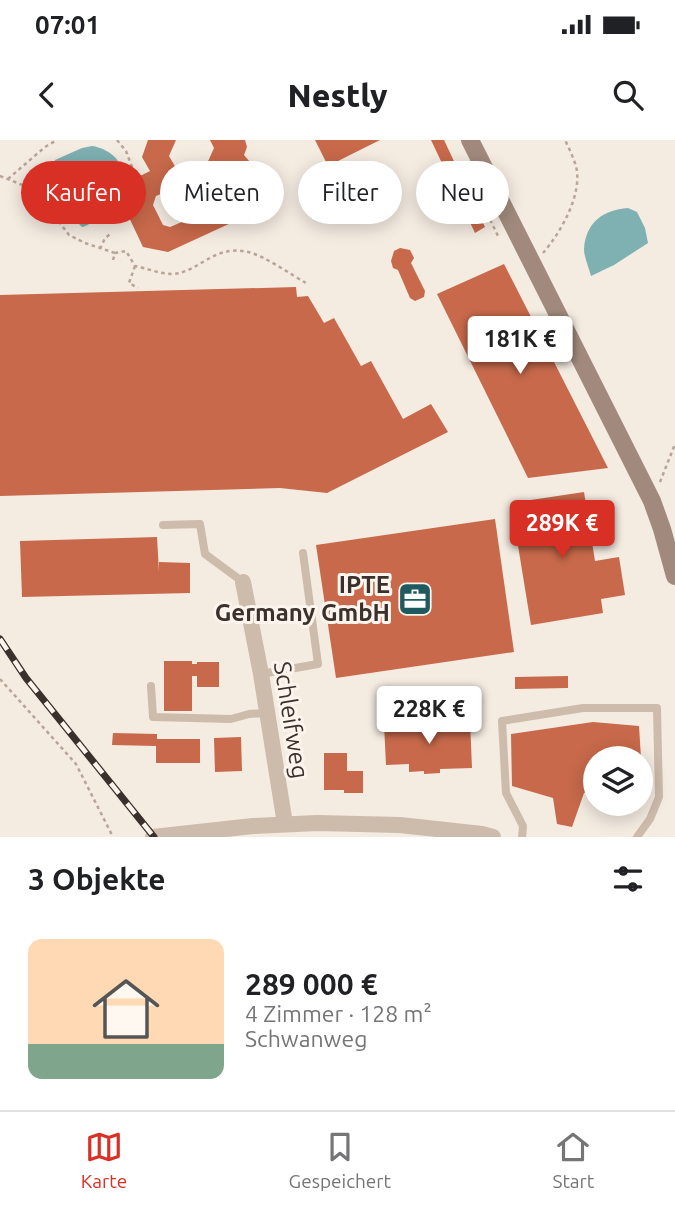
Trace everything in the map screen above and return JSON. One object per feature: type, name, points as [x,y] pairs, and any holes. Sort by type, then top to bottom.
[{"type":"main road","points":[[470,140],[652,501],[675,576]]},
{"type":"street","name":"Schleifweg","points":[[243,582],[285,824]]},
{"type":"street","points":[[153,837],[285,824],[319,830],[400,825],[486,836]]},
{"type":"lane","points":[[163,525],[200,524],[205,554],[243,582]]},
{"type":"lane","points":[[261,674],[318,664],[303,553]]},
{"type":"lane","points":[[151,686],[153,717],[231,719],[267,713]]},
{"type":"lane","points":[[522,837],[523,826],[506,793],[502,721],[583,708],[657,708],[659,797],[650,819],[637,837]]},
{"type":"path","points":[[8,179],[44,147],[57,140]]},
{"type":"path","points":[[117,140],[130,161]]},
{"type":"path","points":[[532,266],[556,238],[577,188],[576,168],[565,140]]},
{"type":"path","points":[[0,176],[35,190],[69,234],[100,249],[115,253],[126,251],[135,266],[171,274],[227,251],[249,252],[306,283]]},
{"type":"path","points":[[100,249],[105,238],[112,233]]},
{"type":"path","points":[[113,260],[115,253]]},
{"type":"path","points":[[135,266],[129,283],[138,288]]},
{"type":"path","points":[[652,501],[675,444]]},
{"type":"path","points":[[0,679],[76,764],[113,837]]},
{"type":"water","points":[[82,148],[99,148],[113,155],[118,161],[55,161]]},
{"type":"water","points":[[628,208],[637,212],[645,228],[648,243],[591,276],[584,249],[588,231],[597,219],[611,211]]},
{"type":"building","points":[[148,140],[176,140],[169,156],[172,161],[160,161],[160,194],[156,196],[153,205],[160,224],[170,227],[177,224],[229,224],[168,252],[143,247],[132,224],[146,224],[146,173],[150,171],[142,157]]},
{"type":"building","points":[[210,140],[245,140],[247,147],[244,155],[249,161],[208,161],[214,148]]},
{"type":"building","points":[[315,140],[380,140],[338,161],[326,161]]},
{"type":"building","points":[[431,140],[444,140],[454,161],[441,161]]},
{"type":"building","points":[[471,224],[484,224],[485,227],[475,233]]},
{"type":"building","points":[[400,248],[410,250],[414,258],[411,263],[425,291],[424,297],[415,301],[410,298],[398,270],[393,268],[391,261],[394,251]]},
{"type":"building","points":[[504,264],[608,468],[528,478],[437,294]]},
{"type":"building","points":[[296,287],[297,297],[308,296],[324,323],[334,318],[361,366],[371,361],[403,419],[431,404],[448,432],[327,493],[280,488],[0,496],[0,295]]},
{"type":"building","points":[[584,492],[595,561],[619,557],[625,595],[601,599],[603,613],[531,625],[511,503]]},
{"type":"building","name":"IPTE Germany GmbH","points":[[495,519],[514,652],[336,678],[316,545]]},
{"type":"building","points":[[157,537],[159,572],[159,562],[190,563],[190,593],[22,597],[20,541]]},
{"type":"building","points":[[164,661],[192,661],[192,664],[219,662],[219,687],[197,687],[197,676],[192,676],[192,711],[164,711]]},
{"type":"building","points":[[568,676],[568,688],[515,689],[515,677]]},
{"type":"building","points":[[470,720],[472,768],[440,769],[440,773],[424,774],[424,771],[409,772],[409,764],[386,765],[384,724]]},
{"type":"building","points":[[593,722],[639,726],[640,746],[583,746],[583,796],[572,827],[557,824],[553,798],[512,786],[511,734]]},
{"type":"building","points":[[113,733],[157,734],[157,739],[200,739],[200,763],[156,763],[156,746],[112,745]]},
{"type":"building","points":[[241,737],[242,771],[215,772],[214,738]]},
{"type":"building","points":[[324,753],[347,753],[347,771],[363,771],[363,793],[324,790]]},
{"type":"railway","points":[[0,639],[26,678],[154,837]]},
{"type":"place","name":"IPTE Germany GmbH","points":[[415,599]]}]
